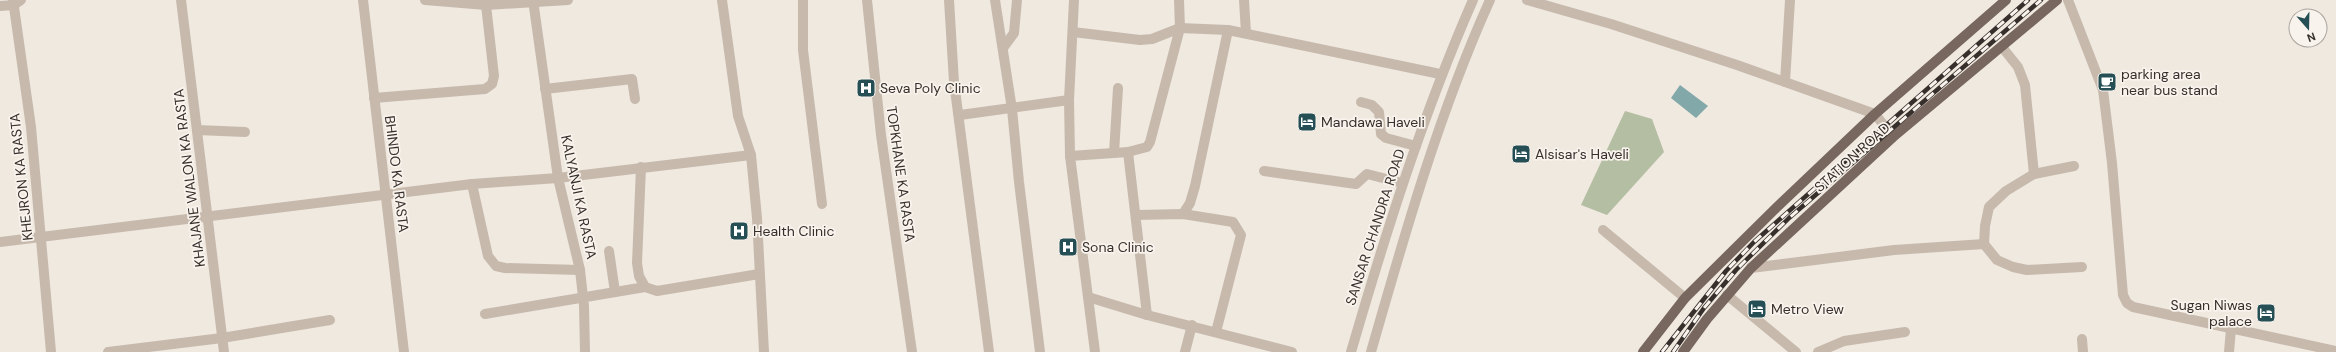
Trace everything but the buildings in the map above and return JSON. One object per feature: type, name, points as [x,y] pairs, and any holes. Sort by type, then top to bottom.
[{"type":"main road","points":[[1643,352],[1685,298],[1875,114],[2006,0]]},
{"type":"main road","name":"STATION ROAD","points":[[1683,352],[1751,268],[1893,137],[2057,0]]},
{"type":"street","name":"KHAJANE WALON KA RASTA","points":[[181,0],[224,352]]},
{"type":"street","name":"BHINDO KA RASTA","points":[[363,0],[404,352]]},
{"type":"street","points":[[425,0],[486,5],[568,0]]},
{"type":"street","points":[[722,0],[738,116],[751,155],[757,218],[764,352]]},
{"type":"street","points":[[803,0],[803,50],[822,204]]},
{"type":"street","name":"TOPKHANE KA RASTA","points":[[867,0],[881,135],[912,352]]},
{"type":"street","points":[[949,0],[954,82],[960,115],[989,352]]},
{"type":"street","points":[[995,0],[1012,109],[1018,182],[1040,352]]},
{"type":"street","points":[[1003,48],[1014,33],[1017,0]]},
{"type":"street","points":[[1074,0],[1069,100],[1070,156],[1095,352]]},
{"type":"street","points":[[1070,156],[1128,152],[1147,147],[1150,142],[1180,28],[1179,0]]},
{"type":"street","points":[[1244,0],[1246,33]]},
{"type":"street","name":"SANSAR CHANDRA ROAD","points":[[1351,352],[1402,183],[1440,74],[1472,0]]},
{"type":"street","points":[[1371,352],[1406,230],[1457,77],[1490,0]]},
{"type":"street","points":[[1528,0],[1636,32],[1875,114],[1893,137]]},
{"type":"street","points":[[1785,82],[1790,0]]},
{"type":"street","points":[[2068,0],[2103,90],[2112,163],[2123,295],[2127,303],[2133,307],[2336,351]]},
{"type":"street","points":[[0,6],[16,2]]},
{"type":"street","name":"KHEJRON KA RASTA","points":[[16,2],[30,127],[51,352]]},
{"type":"street","name":"KALYANJI KA RASTA","points":[[533,2],[558,178],[580,270],[583,297],[585,352]]},
{"type":"street","points":[[374,98],[485,89],[492,84],[494,76],[486,5]]},
{"type":"street","points":[[1073,32],[1140,40],[1152,38],[1180,28],[1228,30],[1440,74]]},
{"type":"street","points":[[1184,214],[1190,203],[1195,186],[1228,30]]},
{"type":"street","points":[[2002,47],[2018,68],[2025,85],[2034,174]]},
{"type":"street","points":[[545,89],[632,79],[635,100]]},
{"type":"street","points":[[1114,153],[1118,88]]},
{"type":"street","points":[[960,115],[1069,100]]},
{"type":"street","points":[[1361,102],[1372,105],[1379,112],[1381,134],[1386,138],[1416,146]]},
{"type":"street","points":[[197,130],[245,132]]},
{"type":"street","points":[[1128,152],[1148,315]]},
{"type":"street","points":[[0,242],[208,216],[386,196],[472,184],[558,178],[751,155]]},
{"type":"street","points":[[2074,166],[2034,174],[2006,191],[1989,207],[1985,226],[1984,244],[1997,260],[2027,270],[2082,267]]},
{"type":"street","points":[[641,167],[637,263],[639,276],[645,287]]},
{"type":"street","points":[[1264,171],[1356,184],[1367,174],[1402,183]]},
{"type":"street","points":[[472,184],[488,256],[496,266],[580,270]]},
{"type":"street","points":[[1136,215],[1184,214],[1233,222],[1241,235],[1216,332]]},
{"type":"street","points":[[1603,230],[1685,298]]},
{"type":"street","points":[[1751,268],[1894,250],[1984,244]]},
{"type":"street","points":[[609,252],[615,292]]},
{"type":"street","points":[[485,314],[645,287],[657,291],[759,274]]},
{"type":"street","points":[[1728,295],[1796,352]]},
{"type":"street","points":[[1088,297],[1148,315],[1192,325],[1265,348],[1292,352]]},
{"type":"street","points":[[108,352],[222,338],[330,320]]},
{"type":"street","points":[[1185,352],[1192,325]]},
{"type":"street","points":[[2229,352],[2231,329]]},
{"type":"street","points":[[1818,352],[1844,341],[1905,332]]},
{"type":"street","points":[[2082,339],[2082,352]]},
{"type":"green space","points":[[1625,111],[1652,119],[1664,152],[1607,215],[1581,205]]},
{"type":"water","points":[[1680,85],[1708,106],[1696,118],[1671,98]]},
{"type":"railway","points":[[1662,352],[1726,271],[1754,242],[2028,0]]},
{"type":"railway","points":[[1673,352],[1704,308],[1736,270],[1789,218],[2041,0]]},
{"type":"place","name":"parking area near bus stand","points":[[2107,82]]},
{"type":"place","name":"Seva Poly Clinic","points":[[866,88]]},
{"type":"place","name":"Mandawa Haveli","points":[[1307,122]]},
{"type":"place","name":"Alsisar's Haveli","points":[[1521,154]]},
{"type":"place","name":"Health Clinic","points":[[739,231]]},
{"type":"place","name":"Sona Clinic","points":[[1068,247]]},
{"type":"place","name":"Metro View","points":[[1757,309]]},
{"type":"place","name":"Sugan Niwas palace","points":[[2266,313]]}]
